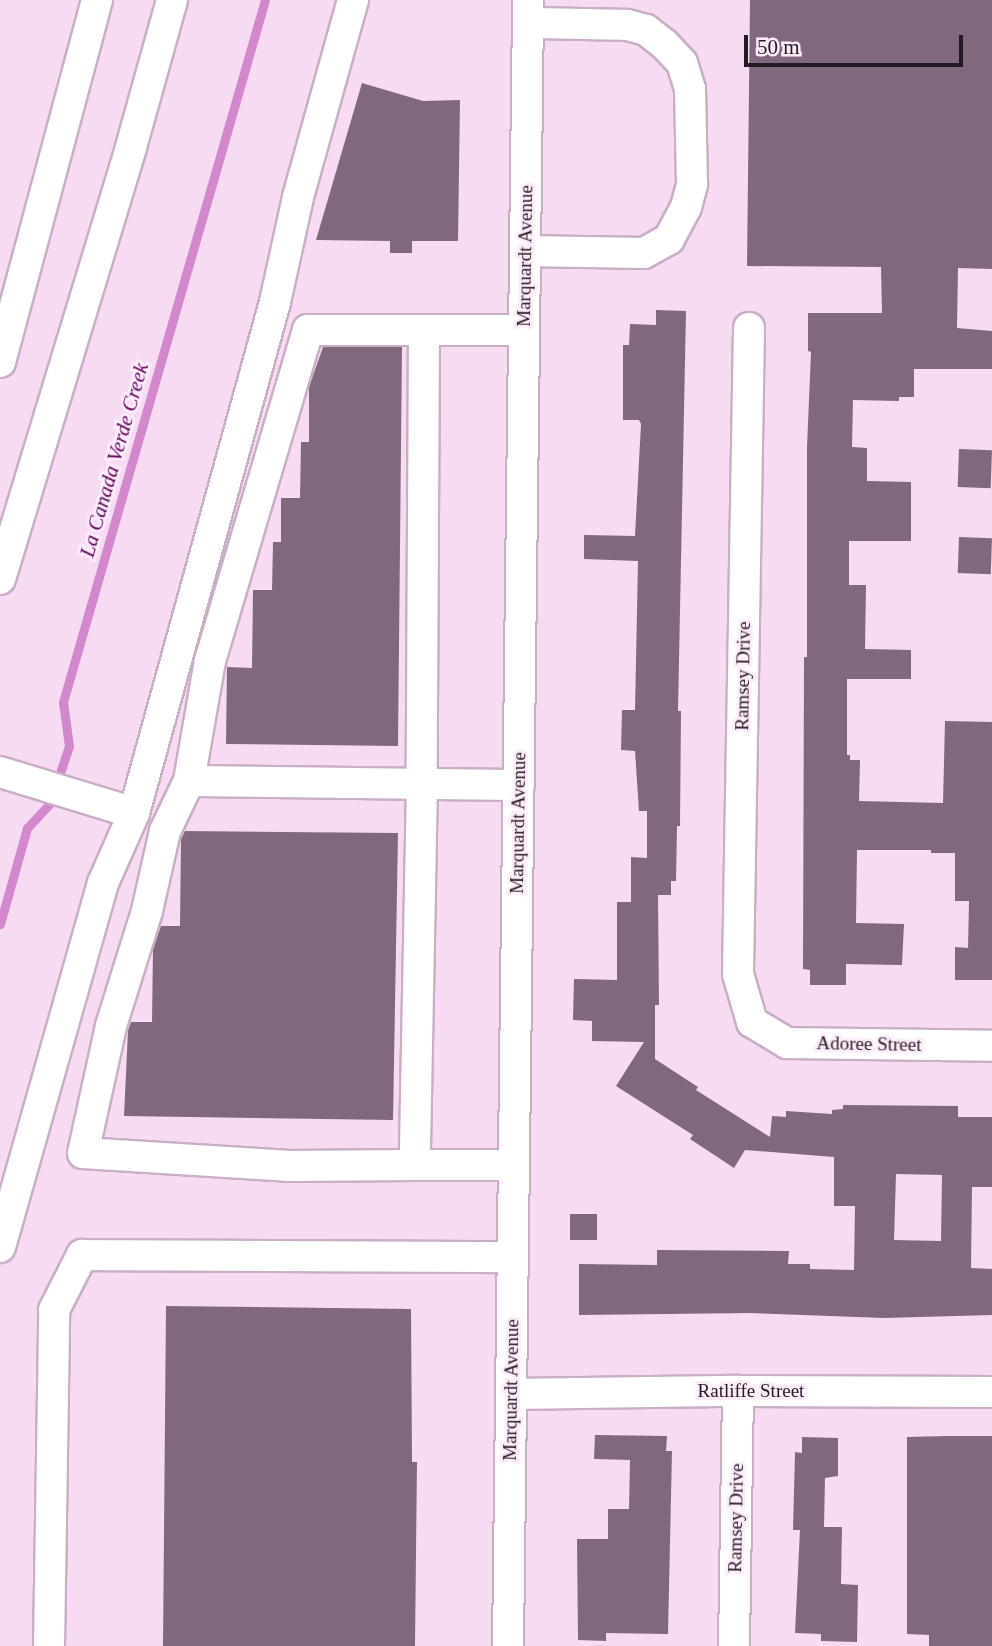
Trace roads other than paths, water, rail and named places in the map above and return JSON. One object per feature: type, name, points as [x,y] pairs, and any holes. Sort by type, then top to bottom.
[{"type":"street","points":[[0,362],[97,0]]},
{"type":"street","points":[[0,579],[131,147],[172,0]]},
{"type":"street","points":[[0,1247],[103,883],[134,813],[275,302],[298,197],[353,0]]},
{"type":"street","points":[[525,251],[644,253],[669,239],[686,207],[692,184],[690,89],[682,62],[646,30],[528,12]]},
{"type":"street","name":"Marquardt Avenue","points":[[508,1646],[528,12]]},
{"type":"street","name":"Ramsey Drive","points":[[749,328],[738,974],[752,1022]]},
{"type":"street","points":[[513,1165],[287,1166],[83,1153],[111,1026],[147,911],[165,831],[188,781],[211,661],[308,330],[524,330]]},
{"type":"street","points":[[415,1165],[422,784],[424,330]]},
{"type":"street","points":[[0,772],[134,813]]},
{"type":"street","points":[[188,781],[519,785]]},
{"type":"street","name":"Adoree Street","points":[[752,1022],[787,1043],[992,1046]]},
{"type":"street","points":[[49,1646],[54,1310],[82,1255],[512,1257]]},
{"type":"street","name":"Ramsey Drive","points":[[734,1646],[738,1391]]},
{"type":"street","name":"Ratliffe Street","points":[[511,1394],[992,1392]]},
{"type":"waterway","name":"La Canada Verde Creek","points":[[0,924],[27,828],[50,803],[69,746],[63,702],[265,0]]}]
